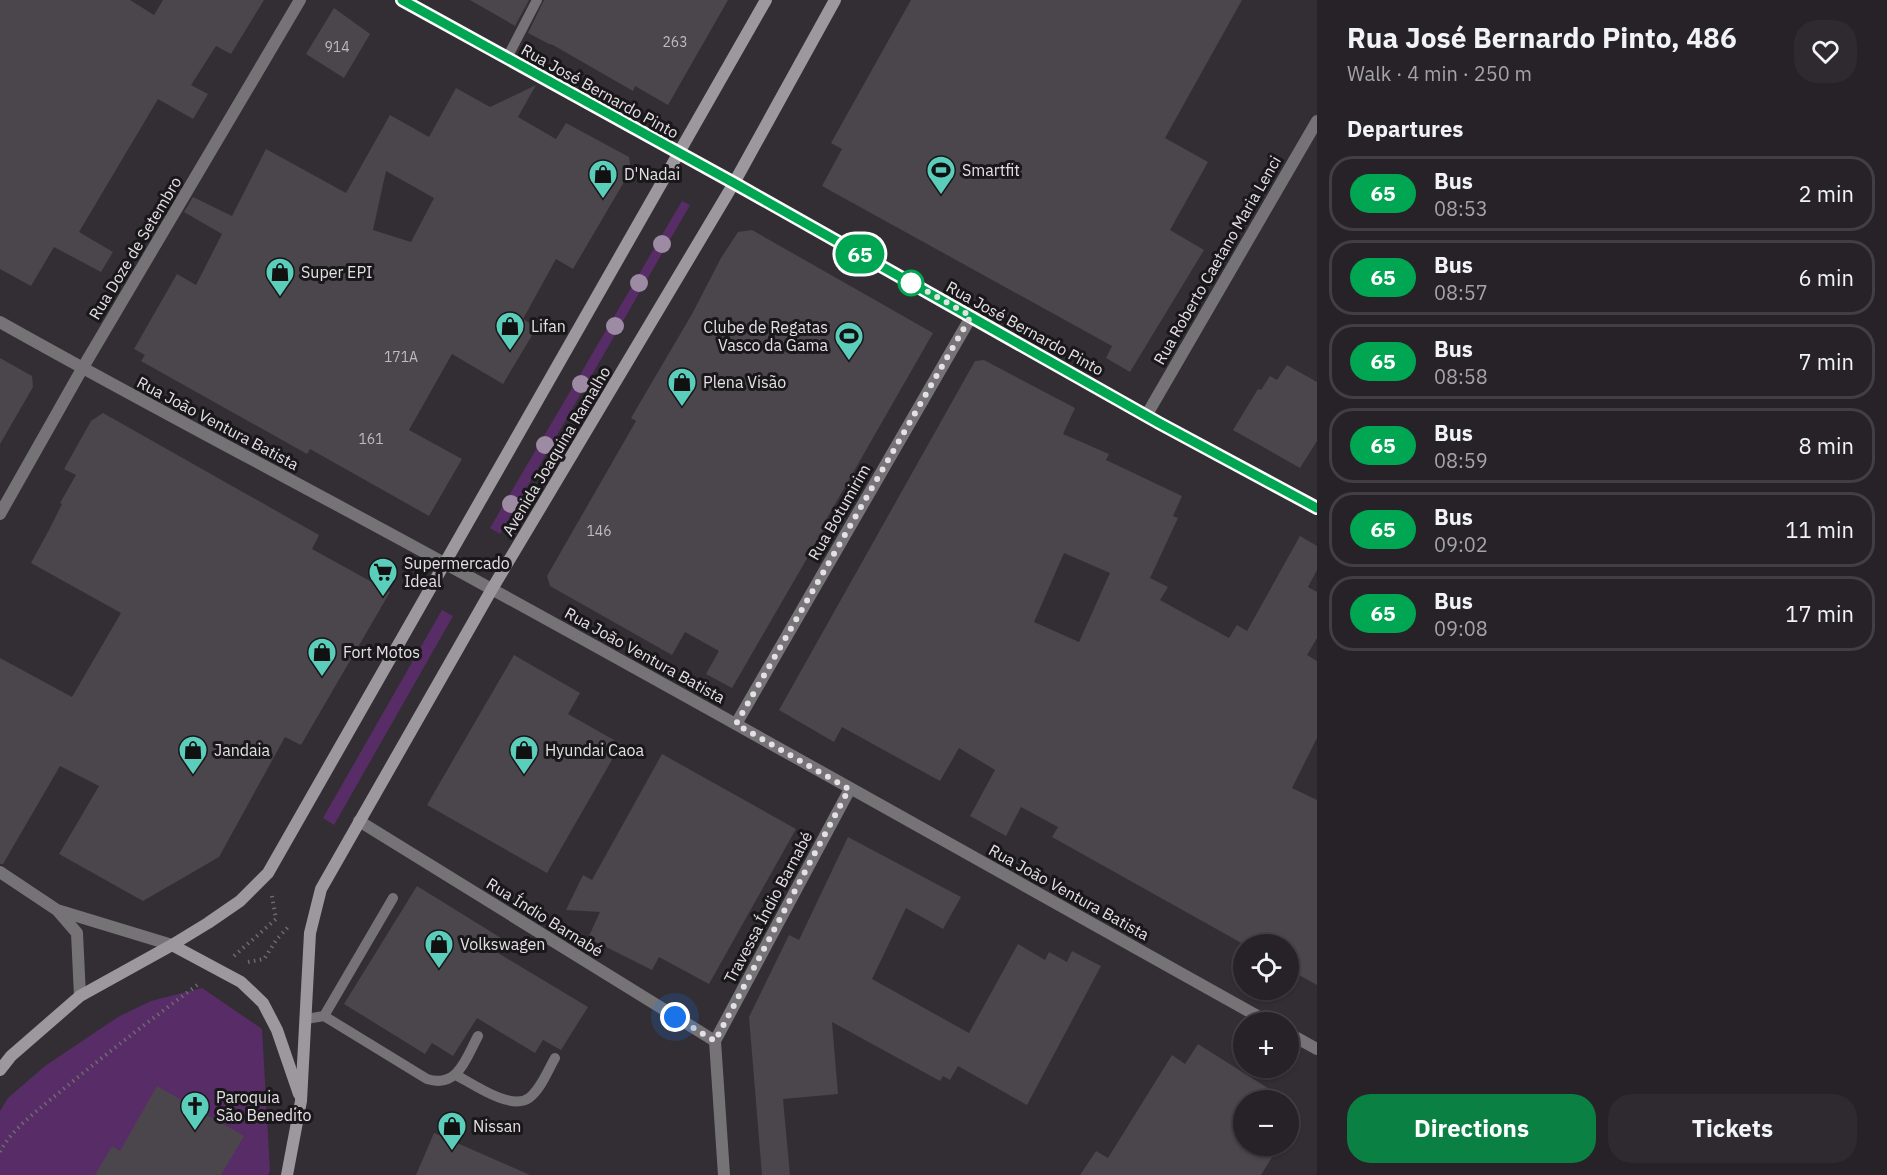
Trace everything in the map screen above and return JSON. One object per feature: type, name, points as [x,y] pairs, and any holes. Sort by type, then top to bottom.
[{"type":"main road","points":[[0,1070],[11,1056],[80,996],[172,945],[240,900],[268,873],[765,0]]},
{"type":"main road","name":"Avenida Joaquina Ramalho","points":[[287,1175],[301,1101],[310,933],[321,890],[492,589],[734,183],[835,0]]},
{"type":"main road","points":[[172,945],[241,982],[263,1003],[277,1030],[301,1101]]},
{"type":"street","name":"Rua Doze de Setembro","points":[[0,514],[82,369],[300,0]]},
{"type":"street","name":"Rua José Bernardo Pinto","points":[[402,0],[734,183],[1146,416],[1317,508]]},
{"type":"street","name":"Rua Roberto Caetano Maria Lenci","points":[[1146,416],[1317,121]]},
{"type":"street","name":"Rua Botumirim","points":[[736,724],[971,316]]},
{"type":"street","name":"Rua João Ventura Batista","points":[[0,322],[82,369],[446,563],[1250,1012]]},
{"type":"street","name":"Travessa Índio Barnabé","points":[[715,1041],[849,789]]},
{"type":"street","name":"Rua Índio Barnabé","points":[[359,821],[715,1041]]},
{"type":"street","points":[[0,872],[57,910],[76,933],[80,996]]},
{"type":"street","points":[[57,910],[172,945]]},
{"type":"street","points":[[1299,1039],[1317,1049]]},
{"type":"street","points":[[715,1041],[724,1175]]},
{"type":"lane","points":[[507,58],[537,0]]},
{"type":"lane","points":[[324,1016],[393,898]]},
{"type":"lane","points":[[306,1019],[324,1016],[427,1079],[437,1082],[456,1075],[478,1036]]},
{"type":"lane","points":[[456,1075],[504,1100],[518,1103],[529,1098],[537,1089],[555,1058]]},
{"type":"path","points":[[268,873],[276,919],[232,958],[252,962],[264,959],[277,939],[290,925]]},
{"type":"path","points":[[0,1152],[22,1124],[45,1104],[136,1029],[180,998]]},
{"type":"shaded area","points":[[682,201],[690,205],[500,534],[490,528]]},
{"type":"shaded area","points":[[442,610],[453,616],[334,825],[323,818]]},
{"type":"shaded area","points":[[202,988],[262,1029],[270,1171],[268,1175],[0,1175],[0,1111],[8,1098],[45,1066],[118,1017],[151,1001]]},
{"type":"building","points":[[0,0],[130,0],[154,15],[163,0],[264,0],[231,54],[216,46],[191,85],[208,94],[193,119],[158,99],[79,232],[113,252],[101,272],[54,247],[31,286],[0,269]]},
{"type":"building","points":[[470,0],[529,0],[515,26]]},
{"type":"building","points":[[544,0],[728,0],[668,105],[635,86],[633,91],[528,33]]},
{"type":"building","points":[[911,0],[1242,0],[1165,138],[1208,162],[1170,230],[1204,250],[1130,372],[1106,358],[1112,346],[822,186],[842,149],[831,143]]},
{"type":"building","points":[[334,8],[370,34],[344,78],[306,54]]},
{"type":"building","points":[[536,85],[518,117],[556,139],[566,123],[629,157],[631,170],[573,269],[556,259],[523,319],[537,327],[503,384],[452,354],[409,430],[462,459],[429,516],[310,449],[307,454],[141,361],[145,355],[134,349],[177,274],[196,285],[222,234],[184,212],[193,197],[232,216],[266,149],[346,193],[390,115],[429,137],[456,88],[490,107]],"holes":[[[386,171],[434,198],[411,242],[373,230]]]},
{"type":"building","points":[[752,230],[933,333],[732,688],[706,674],[719,651],[685,632],[672,655],[550,586],[547,576],[636,421],[631,418],[692,314],[721,258],[738,232]]},
{"type":"building","points":[[0,358],[32,376],[33,387],[0,444]]},
{"type":"building","points":[[984,360],[1075,408],[1063,434],[1109,454],[1106,460],[1182,496],[1173,516],[1178,518],[1150,578],[1168,587],[1160,600],[1229,638],[1237,625],[1247,631],[1300,536],[1317,546],[1317,570],[1308,587],[1317,592],[1317,638],[1307,655],[1317,661],[1317,738],[1292,788],[1317,800],[1317,985],[1299,975],[1299,934],[1233,934],[1233,938],[1052,837],[1058,827],[1021,807],[1006,836],[970,816],[995,770],[959,748],[940,781],[842,727],[834,742],[779,710],[975,361]],"holes":[[[1064,553],[1110,573],[1079,642],[1034,622]]]},
{"type":"building","points":[[1287,365],[1317,382],[1317,441],[1300,468],[1233,430],[1258,389],[1261,390],[1270,376],[1277,380]]},
{"type":"building","points":[[103,413],[319,535],[312,549],[390,592],[301,745],[285,737],[219,857],[143,901],[59,854],[99,786],[60,766],[3,864],[0,864],[0,658],[72,697],[121,613],[31,563],[76,475],[64,469],[91,421]]},
{"type":"building","name":"Hyundai Caoa","points":[[514,655],[580,693],[568,714],[621,744],[547,873],[427,805]]},
{"type":"building","points":[[662,754],[796,829],[709,984],[659,957],[652,970],[588,938],[600,912],[566,910],[583,875],[592,880]]},
{"type":"building","points":[[848,837],[961,897],[943,929],[906,908],[872,979],[969,1033],[1018,944],[1045,960],[1049,952],[1067,962],[1072,951],[1101,966],[1027,1105],[958,1066],[950,1080],[943,1076],[940,1081],[832,1022],[838,1094],[783,1099],[790,1175],[762,1175],[749,1017],[789,935],[799,940]]},
{"type":"building","name":"Volkswagen","points":[[417,886],[501,938],[493,950],[588,1007],[561,1050],[543,1040],[535,1053],[477,1018],[453,1056],[432,1043],[425,1054],[344,1004]]},
{"type":"building","points":[[1198,1044],[1233,1066],[1233,1078],[1252,1078],[1271,1090],[1233,1090],[1233,1156],[1273,1156],[1261,1175],[1080,1175],[1096,1151],[1108,1158],[1172,1055],[1185,1064]]},
{"type":"building","name":"Paroquia São Benedito","points":[[157,1086],[244,1136],[221,1175],[95,1175],[112,1146],[120,1151]]},
{"type":"building","name":"Nissan","points":[[434,1133],[448,1139],[530,1175],[416,1175]]},
{"type":"bus line","name":"65","points":[[402,0],[734,183],[1159,423],[1317,508]]},
{"type":"place","name":"Smartfit","points":[[941,196]]},
{"type":"place","name":"D'Nadai","points":[[603,200]]},
{"type":"place","name":"Super EPI","points":[[280,298]]},
{"type":"place","name":"Lifan","points":[[510,352]]},
{"type":"place","name":"Clube de Regatas Vasco da Gama","points":[[849,362]]},
{"type":"place","name":"Plena Visão","points":[[682,408]]},
{"type":"place","name":"Supermercado Ideal","points":[[383,598]]},
{"type":"place","name":"Fort Motos","points":[[322,678]]},
{"type":"place","name":"Jandaia","points":[[193,776]]},
{"type":"place","name":"Hyundai Caoa","points":[[524,776]]},
{"type":"place","name":"Volkswagen","points":[[439,970]]},
{"type":"place","name":"Paroquia São Benedito","points":[[195,1132]]},
{"type":"place","name":"Nissan","points":[[452,1152]]},
{"type":"route","points":[[675,1017],[715,1041],[849,789],[736,724],[971,316],[903,278],[911,283]]}]
